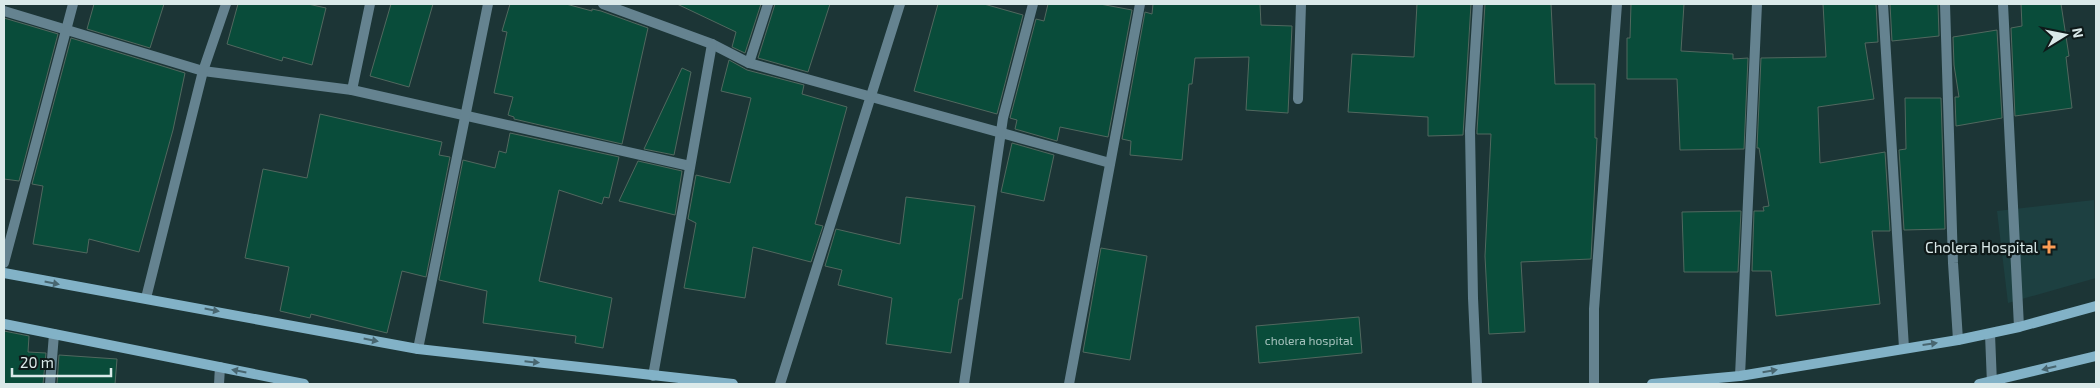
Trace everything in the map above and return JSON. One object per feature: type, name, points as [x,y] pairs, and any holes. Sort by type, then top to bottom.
[{"type":"street","points":[[4,263],[72,4]]},
{"type":"street","points":[[146,298],[203,71],[226,4]]},
{"type":"street","points":[[352,90],[370,4]]},
{"type":"street","points":[[418,349],[488,4]]},
{"type":"street","points":[[603,4],[628,8],[712,44],[750,63],[872,95],[1110,163]]},
{"type":"street","points":[[750,63],[768,4]]},
{"type":"street","points":[[780,384],[900,4]]},
{"type":"street","points":[[964,384],[1002,132],[1033,4]]},
{"type":"street","points":[[1069,384],[1140,4]]},
{"type":"street","points":[[1298,100],[1301,4]]},
{"type":"street","points":[[1477,384],[1473,298],[1470,131],[1478,4]]},
{"type":"street","points":[[1594,384],[1594,309],[1617,4]]},
{"type":"street","points":[[1740,376],[1757,4]]},
{"type":"street","points":[[1882,4],[1904,348]]},
{"type":"street","points":[[1945,4],[1953,263],[1958,340]]},
{"type":"street","points":[[2003,4],[2019,327]]},
{"type":"street","points":[[4,11],[203,71],[352,90],[690,166]]},
{"type":"street","points":[[653,376],[712,44]]},
{"type":"street","points":[[4,273],[418,349],[733,384]]},
{"type":"street","points":[[1652,384],[1740,376],[1958,340],[2019,327],[2096,306]]},
{"type":"street","points":[[4,324],[304,384]]},
{"type":"street","points":[[50,384],[54,334]]},
{"type":"street","points":[[1990,334],[1992,383]]},
{"type":"street","points":[[1979,384],[1992,383],[2096,356]]},
{"type":"street","points":[[219,384],[220,367]]},
{"type":"shaded area","name":"Cholera Hospital","points":[[2094,200],[2096,278],[2008,303],[1997,211]]},
{"type":"building","points":[[94,4],[164,4],[150,48],[87,29]]},
{"type":"building","points":[[238,4],[308,4],[326,8],[312,65],[283,57],[282,61],[227,44]]},
{"type":"building","points":[[391,4],[433,4],[409,87],[370,76]]},
{"type":"building","points":[[510,4],[566,4],[592,11],[592,9],[601,11],[648,28],[622,144],[514,119],[514,117],[508,115],[513,97],[494,93],[507,32],[502,31]]},
{"type":"building","points":[[677,4],[761,4],[745,53],[732,47],[736,32]]},
{"type":"building","points":[[775,4],[830,4],[808,72],[758,58]]},
{"type":"building","points":[[938,4],[984,4],[1023,15],[997,114],[914,91]]},
{"type":"building","points":[[1048,4],[1100,4],[1132,10],[1108,137],[1060,127],[1057,141],[1015,129],[1017,120],[1010,118],[1036,19],[1044,21]]},
{"type":"building","points":[[1153,4],[1260,4],[1261,25],[1292,26],[1288,113],[1246,110],[1249,57],[1195,58],[1192,84],[1189,84],[1182,160],[1130,155],[1131,141],[1122,139],[1145,12],[1152,14]]},
{"type":"building","points":[[1417,4],[1471,4],[1463,135],[1428,136],[1428,117],[1348,112],[1352,54],[1414,57]]},
{"type":"building","points":[[1485,4],[1551,4],[1555,84],[1595,84],[1595,138],[1597,138],[1591,259],[1521,262],[1525,332],[1489,334],[1485,256],[1491,134],[1477,134]]},
{"type":"building","points":[[1631,4],[1684,4],[1681,51],[1733,54],[1733,59],[1748,58],[1744,149],[1680,150],[1677,79],[1627,79],[1627,38],[1630,38]]},
{"type":"building","points":[[1823,4],[1876,4],[1878,42],[1865,43],[1874,99],[1818,107],[1820,163],[1885,152],[1890,231],[1872,231],[1880,304],[1776,316],[1771,271],[1752,271],[1754,211],[1764,211],[1763,207],[1769,206],[1759,148],[1757,148],[1761,58],[1826,57]]},
{"type":"building","points":[[1890,4],[1938,4],[1939,36],[1892,41]]},
{"type":"building","points":[[2021,4],[2061,4],[2069,56],[2066,57],[2072,108],[2015,116],[2011,28],[2022,26]]},
{"type":"building","points":[[4,18],[58,34],[19,181],[4,179]]},
{"type":"building","points":[[1997,30],[2002,118],[1956,126],[1955,97],[1959,97],[1954,65],[1953,37]]},
{"type":"building","points":[[71,38],[185,73],[173,130],[139,252],[89,239],[87,253],[33,244],[43,186],[32,184]]},
{"type":"building","points":[[729,60],[747,70],[804,85],[802,94],[847,107],[815,224],[823,226],[811,262],[753,247],[745,298],[684,288],[696,223],[688,219],[696,175],[730,183],[751,98],[721,91]]},
{"type":"building","points":[[682,68],[691,72],[674,155],[644,149]]},
{"type":"building","points":[[1905,98],[1941,98],[1945,229],[1904,230],[1899,150],[1906,149]]},
{"type":"building","points":[[320,114],[442,142],[439,155],[450,157],[426,277],[402,271],[387,333],[311,314],[310,318],[280,311],[289,267],[245,258],[263,169],[307,178]]},
{"type":"building","points":[[510,133],[619,157],[609,198],[604,197],[602,204],[559,190],[539,281],[612,298],[603,348],[575,343],[576,336],[483,323],[487,291],[439,280],[463,160],[495,168],[499,151],[506,153]]},
{"type":"building","points":[[1012,143],[1054,155],[1044,201],[1001,192]]},
{"type":"building","points":[[638,161],[682,171],[675,215],[619,201]]},
{"type":"building","points":[[906,197],[975,206],[962,299],[959,299],[951,353],[886,344],[892,298],[838,285],[842,270],[825,266],[836,229],[900,244]]},
{"type":"building","points":[[1741,211],[1738,272],[1684,272],[1682,212]]},
{"type":"building","points":[[1101,248],[1147,256],[1130,360],[1083,352]]},
{"type":"building","points":[[1359,317],[1362,353],[1259,363],[1256,326]]},
{"type":"building","points":[[4,331],[29,336],[28,352],[46,353],[43,384],[4,384]]},
{"type":"building","points":[[59,355],[117,359],[115,384],[57,384]]},
{"type":"place","name":"Cholera Hospital","points":[[2049,247]]}]
